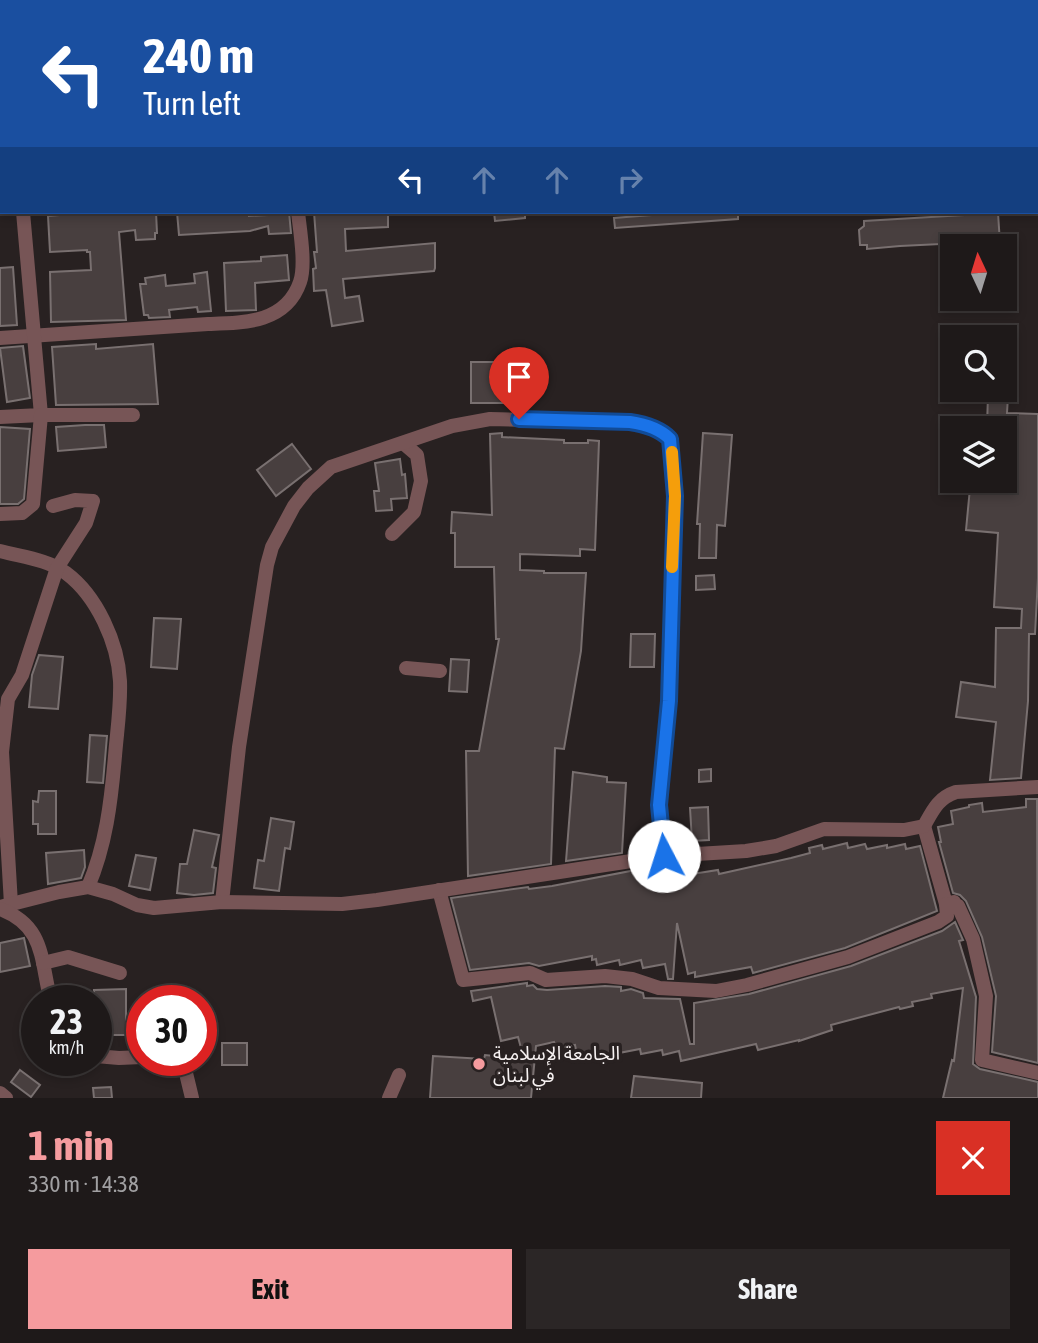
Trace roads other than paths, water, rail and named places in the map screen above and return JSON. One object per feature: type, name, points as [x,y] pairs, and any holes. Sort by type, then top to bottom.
[{"type":"street","points":[[0,514],[22,513],[33,504],[41,415],[23,214]]},
{"type":"street","points":[[0,338],[240,324],[270,316],[282,308],[301,281],[298,214]]},
{"type":"street","points":[[0,417],[133,415]]},
{"type":"street","points":[[222,902],[239,747],[267,565],[272,547],[294,506],[308,488],[331,467],[452,426],[490,419],[630,422],[645,424],[670,439],[675,496],[669,701],[659,805],[664,856]]},
{"type":"street","points":[[392,534],[414,512],[421,481],[417,455],[403,443]]},
{"type":"street","points":[[4,907],[2,752],[8,699],[22,675],[57,568],[86,523],[93,501],[75,500],[53,506]]},
{"type":"street","points":[[0,551],[57,568],[78,584],[104,624],[120,678],[111,805],[99,863],[88,887]]},
{"type":"street","points":[[406,668],[440,671]]},
{"type":"street","points":[[439,890],[463,979],[530,973],[546,980],[605,976],[632,978],[659,988],[716,991],[848,957],[938,922],[947,916],[946,904],[924,826],[937,802],[956,792],[1038,787]]},
{"type":"street","points":[[4,907],[88,887],[145,907],[222,902],[342,904],[664,856],[766,848],[824,829],[904,830],[924,826]]},
{"type":"street","points":[[946,904],[965,900]]},
{"type":"street","points":[[946,904],[958,906],[973,939],[986,996],[982,1060],[1038,1073]]},
{"type":"street","points":[[4,907],[28,925],[38,943],[48,985]]},
{"type":"street","points":[[43,963],[68,957],[120,973]]},
{"type":"street","points":[[389,1098],[399,1075]]},
{"type":"street","points":[[187,1076],[192,1098]]},
{"type":"street","points":[[0,1093],[6,1098]]},
{"type":"place","name":"الجامعة الإسلامية في لبنان","points":[[479,1064]]}]
